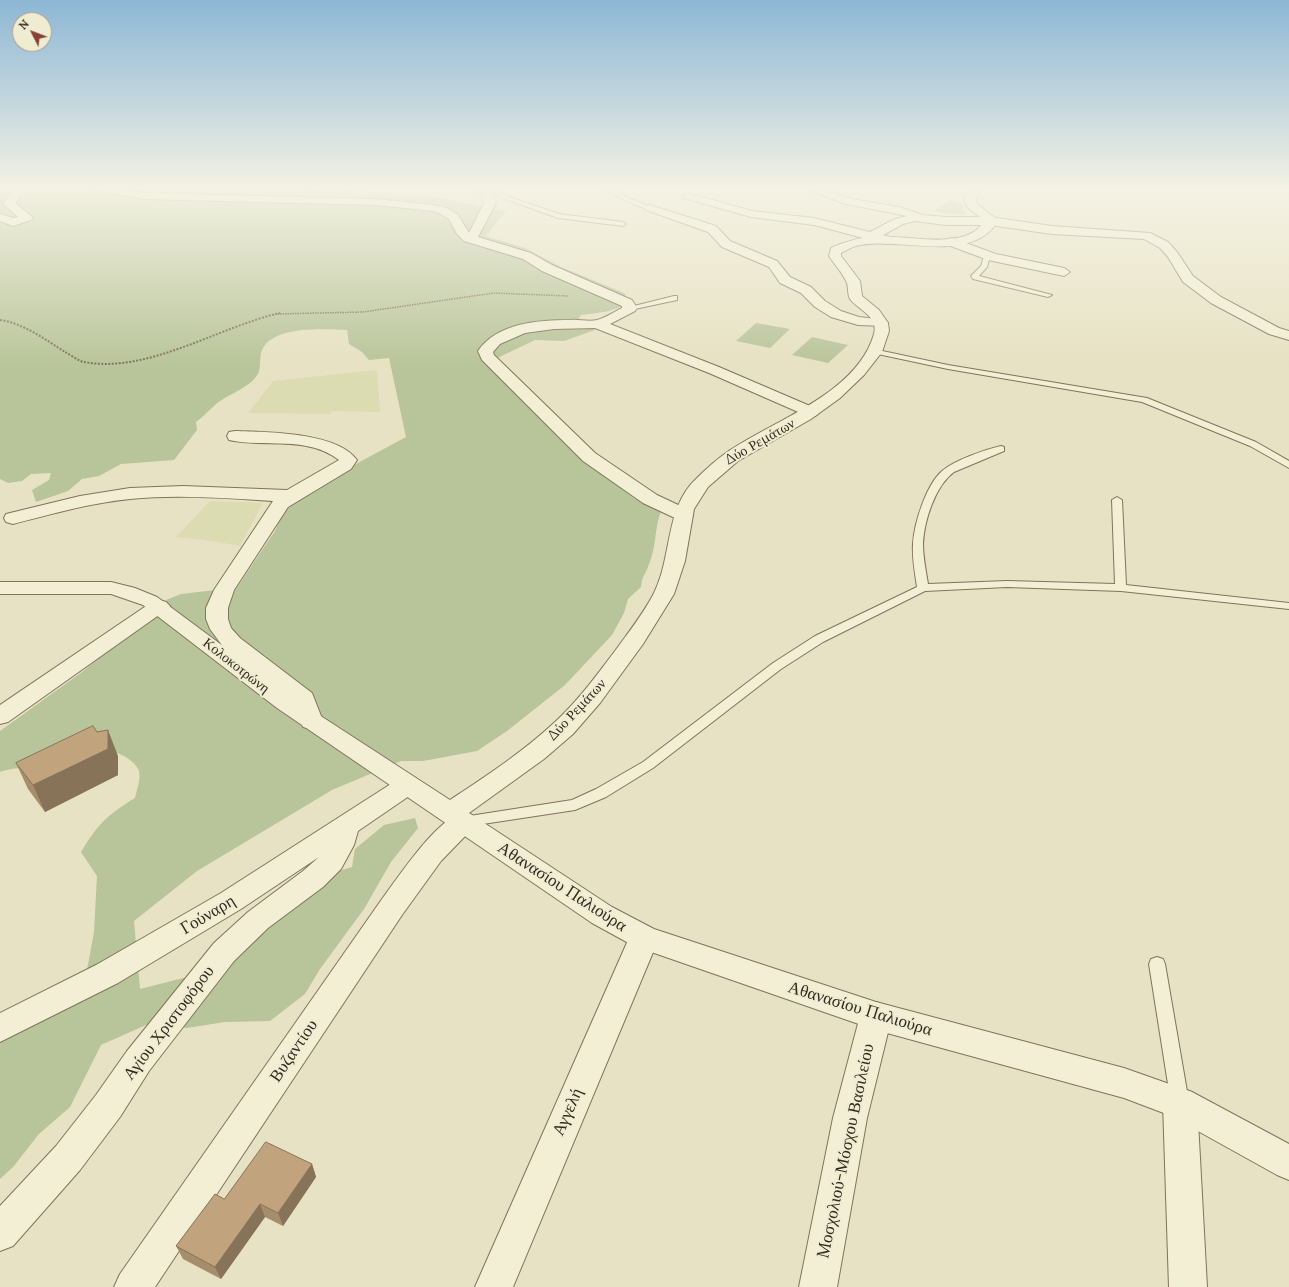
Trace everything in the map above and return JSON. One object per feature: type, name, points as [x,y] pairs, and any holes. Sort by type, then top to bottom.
[{"type":"street","points":[[502,248],[516,252],[546,268],[614,296],[624,301],[630,308],[623,313],[598,324],[550,325],[518,330],[502,336],[491,343],[485,351],[487,357],[588,456],[650,499],[684,515]]},
{"type":"street","points":[[736,248],[773,264],[785,280],[806,290],[820,304],[836,314],[858,321],[880,323]]},
{"type":"street","points":[[839,248],[834,254],[853,281],[856,297],[874,313],[880,323]]},
{"type":"street","points":[[964,248],[987,256],[1064,272]]},
{"type":"street","points":[[1167,248],[1173,255],[1188,279],[1216,300],[1274,331],[1289,336]]},
{"type":"street","name":"Δύο Ρεμάτων","points":[[457,817],[498,781],[535,753],[564,728],[592,698],[635,639],[664,594],[675,561],[684,515],[692,496],[716,469],[742,451],[811,412],[849,383],[876,350],[882,331],[880,323]]},
{"type":"street","points":[[598,324],[714,370],[811,412]]},
{"type":"street","points":[[235,436],[299,439],[318,444],[346,456],[348,460],[345,465],[290,496],[273,513],[224,590],[218,605],[217,615],[221,629],[232,643],[304,698],[311,720]]},
{"type":"street","points":[[12,518],[99,498],[146,492],[188,491],[290,496]]},
{"type":"street","name":"Κολοκοτρώνη","points":[[0,588],[111,588],[134,594],[159,606],[285,703],[406,786],[457,817]]},
{"type":"street","points":[[0,716],[159,606]]},
{"type":"street","name":"Γούναρη","points":[[0,1028],[107,974],[168,939],[231,901],[406,786]]},
{"type":"street","name":"Αθανασίου Παλιούρα","points":[[457,817],[602,915],[644,938],[876,1016],[1124,1083],[1180,1103],[1289,1163]]},
{"type":"street","name":"Βυζαντίου","points":[[133,1287],[392,907],[457,817]]},
{"type":"street","name":"Αγίου Χριστοφόρου","points":[[0,1233],[68,1158],[108,1106],[138,1061],[224,952],[258,920],[313,879],[331,862],[341,844],[346,825]]},
{"type":"street","name":"Αγγελή","points":[[494,1287],[644,938]]},
{"type":"street","name":"Mοσχολιού-Μόσχου Βασιλείου","points":[[818,1287],[850,1118],[876,1016]]},
{"type":"street","points":[[1180,1103],[1188,1287]]},
{"type":"lane","points":[[987,256],[984,267],[975,276],[976,277],[1048,295]]},
{"type":"lane","points":[[630,308],[674,298]]},
{"type":"lane","points":[[876,350],[954,368],[1144,400],[1253,444],[1289,465]]},
{"type":"lane","points":[[923,588],[918,545],[924,520],[938,483],[942,477],[953,469],[1001,450]]},
{"type":"lane","points":[[1117,500],[1121,588]]},
{"type":"lane","points":[[457,817],[575,806],[648,766],[777,666],[832,633],[923,588],[959,584],[1121,588],[1289,606]]},
{"type":"lane","points":[[1157,964],[1180,1103]]},
{"type":"path","points":[[0,320],[8,321],[36,334],[82,362],[104,364],[126,363],[150,358],[258,318],[280,313],[364,312],[494,293],[582,297],[614,296]]},
{"type":"green space","points":[[0,248],[525,248],[561,267],[624,293],[629,301],[613,310],[581,315],[579,318],[580,324],[595,330],[564,341],[535,340],[487,363],[575,453],[635,499],[662,509],[659,516],[652,557],[643,577],[641,587],[628,599],[624,613],[612,635],[565,685],[507,731],[477,751],[423,761],[401,761],[332,790],[197,871],[134,921],[140,989],[191,976],[325,875],[352,867],[355,849],[384,825],[415,818],[418,828],[391,862],[364,909],[320,969],[305,994],[270,1021],[225,1022],[187,1028],[146,1025],[101,1045],[70,1107],[39,1134],[13,1167],[0,1179],[0,1030],[84,986],[94,932],[97,876],[81,852],[98,827],[110,815],[135,798],[140,777],[136,765],[130,760],[116,752],[92,748],[36,766],[9,769],[0,772],[0,731],[82,672],[121,639],[165,608],[166,600],[181,594],[216,590],[232,595],[275,531],[283,513],[297,500],[330,478],[406,437],[389,358],[369,360],[362,352],[349,344],[347,330],[300,330],[277,336],[268,342],[262,350],[258,374],[249,384],[219,402],[196,422],[197,430],[174,460],[121,464],[99,476],[82,479],[68,491],[36,502],[32,490],[49,480],[51,473],[31,474],[22,481],[8,483],[0,479]]},
{"type":"green space","points":[[756,323],[790,329],[770,348],[736,341]]},
{"type":"green space","points":[[812,337],[848,345],[828,363],[792,355]]},
{"type":"green space","points":[[377,370],[380,412],[332,411],[331,414],[248,413],[273,381]]},
{"type":"green space","points":[[210,501],[263,503],[240,546],[176,537]]},
{"type":"building","points":[[93,726],[97,732],[108,730],[108,749],[33,785],[16,763]]},
{"type":"building","points":[[266,1142],[312,1164],[278,1213],[260,1204],[215,1267],[176,1246],[215,1194],[224,1199]]}]
